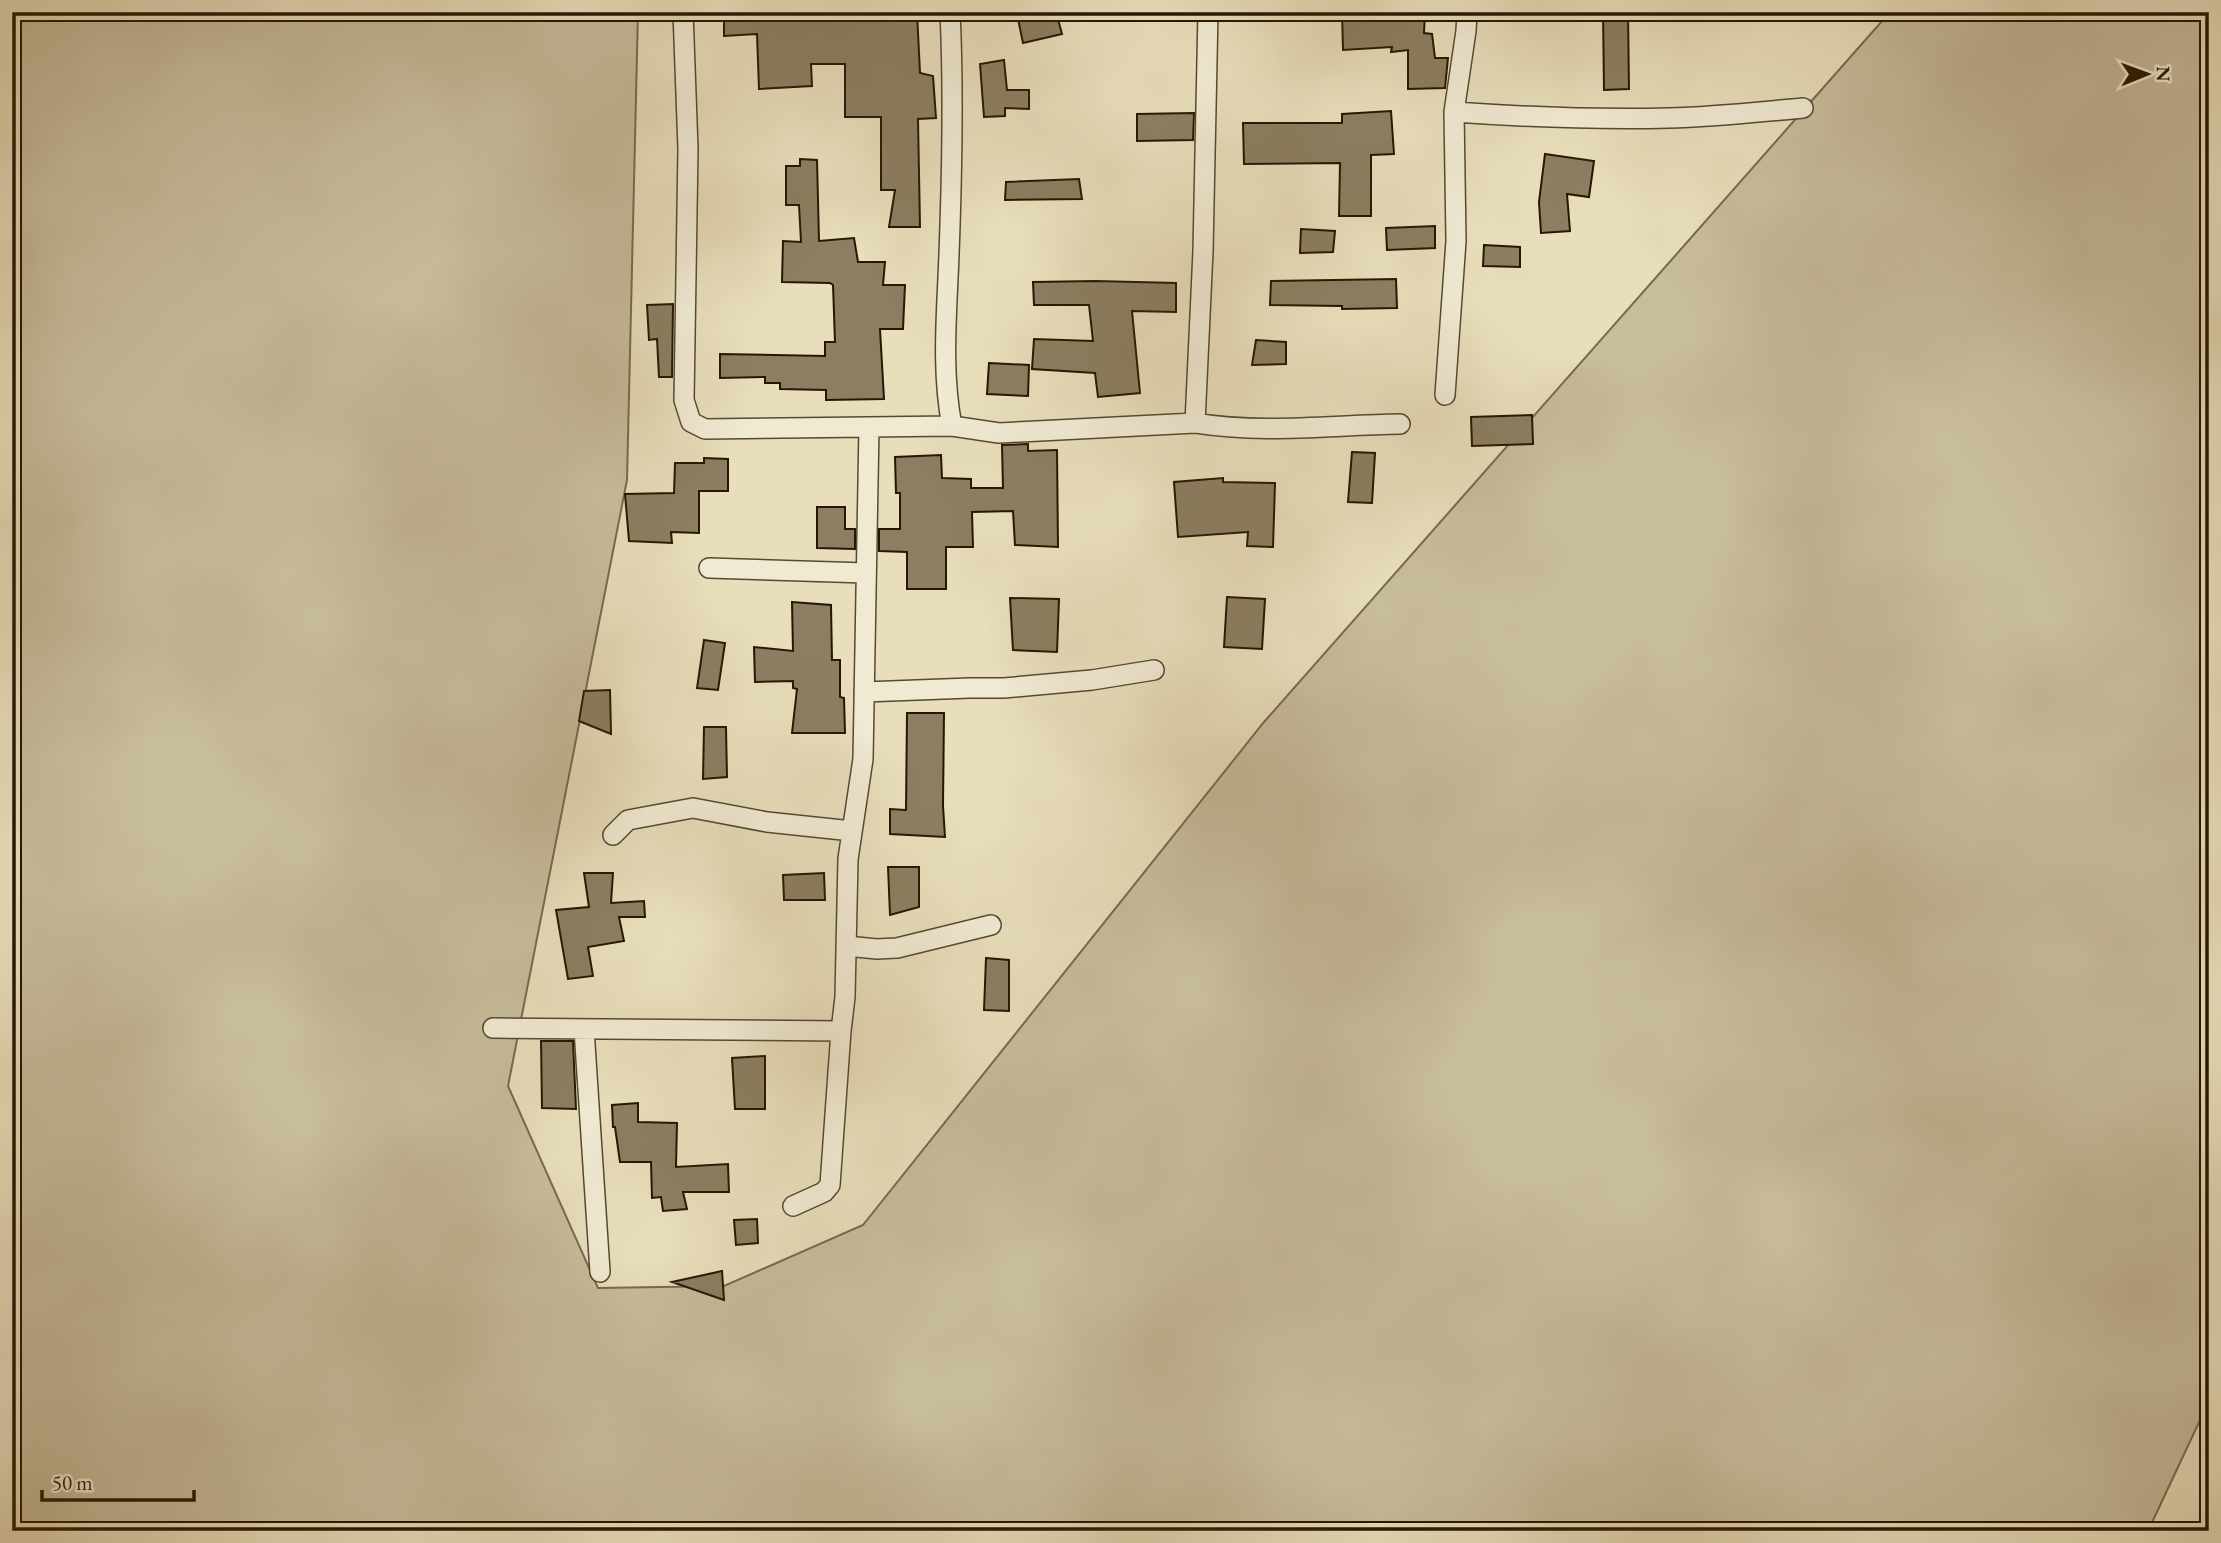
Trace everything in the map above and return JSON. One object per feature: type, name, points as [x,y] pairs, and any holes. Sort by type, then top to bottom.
[{"type":"street","points":[[683,12],[688,149],[684,400],[691,422],[705,429],[952,426],[999,433],[1195,423],[1279,428],[1400,424]]},
{"type":"street","points":[[950,12],[953,167],[946,347],[948,406],[952,426]]},
{"type":"street","points":[[1195,423],[1203,251],[1208,12]]},
{"type":"street","points":[[1445,395],[1455,241],[1454,112],[1467,12]]},
{"type":"street","points":[[1454,112],[1545,118],[1623,119],[1693,117],[1803,108]]},
{"type":"street","points":[[793,1206],[824,1192],[830,1185],[845,997],[848,859],[863,759],[869,427]]},
{"type":"street","points":[[709,568],[866,573]]},
{"type":"street","points":[[864,692],[1003,688],[1092,680],[1154,670]]},
{"type":"street","points":[[614,835],[628,820],[693,808],[767,822],[852,831]]},
{"type":"street","points":[[846,946],[897,948],[991,925]]},
{"type":"street","points":[[493,1028],[841,1031]]},
{"type":"street","points":[[584,1029],[600,1272]]},
{"type":"shaded area","points":[[12,12],[638,12],[627,480],[508,1086],[598,1288],[724,1286],[863,1225],[1264,722],[1890,12],[2209,12],[2209,1401],[2148,1531],[12,1531]]},
{"type":"building","points":[[826,12],[917,12],[920,73],[933,76],[936,118],[918,119],[920,227],[889,227],[895,190],[881,190],[881,117],[845,117],[845,64],[811,64],[812,86],[759,89],[757,34],[724,36],[724,13],[826,16]]},
{"type":"building","points":[[1056,12],[1062,34],[1023,43],[1017,14]]},
{"type":"building","points":[[1342,12],[1425,12],[1424,33],[1432,34],[1435,58],[1448,58],[1445,88],[1408,89],[1408,50],[1391,52],[1392,47],[1343,50]]},
{"type":"building","points":[[1603,12],[1628,12],[1629,89],[1604,90]]},
{"type":"building","points":[[1004,60],[1007,90],[1029,90],[1029,109],[1005,108],[1005,116],[984,117],[980,64]]},
{"type":"building","points":[[1391,111],[1394,154],[1371,155],[1371,216],[1339,216],[1340,163],[1244,164],[1243,123],[1342,123],[1342,114]]},
{"type":"building","points":[[1194,113],[1193,140],[1137,141],[1137,114]]},
{"type":"building","points":[[1545,154],[1594,161],[1589,197],[1567,194],[1570,231],[1541,233],[1539,202]]},
{"type":"building","points":[[800,159],[817,160],[819,241],[854,238],[858,262],[885,262],[883,285],[905,285],[903,329],[880,329],[884,399],[826,400],[826,390],[780,389],[780,383],[765,383],[765,377],[720,378],[720,354],[825,356],[825,342],[835,342],[833,285],[782,282],[783,241],[801,242],[799,205],[786,205],[786,166],[800,166]]},
{"type":"building","points":[[1079,179],[1082,199],[1005,200],[1006,182]]},
{"type":"building","points":[[1435,226],[1435,248],[1387,250],[1386,228]]},
{"type":"building","points":[[1301,229],[1335,231],[1333,252],[1300,253]]},
{"type":"building","points":[[1484,245],[1520,247],[1520,267],[1483,266]]},
{"type":"building","points":[[1396,279],[1397,308],[1342,309],[1342,306],[1270,305],[1271,281]]},
{"type":"building","points":[[1033,282],[1176,283],[1176,312],[1132,311],[1140,393],[1098,397],[1095,373],[1032,369],[1034,339],[1093,341],[1089,305],[1034,305]]},
{"type":"building","points":[[673,304],[672,377],[659,377],[657,339],[649,340],[647,305]]},
{"type":"building","points":[[1256,340],[1286,342],[1286,364],[1252,365]]},
{"type":"building","points":[[989,363],[1029,365],[1028,396],[987,394]]},
{"type":"building","points":[[1532,415],[1533,444],[1472,446],[1471,417]]},
{"type":"building","points":[[1028,444],[1028,451],[1057,450],[1058,547],[1015,545],[1013,511],[972,512],[973,547],[946,547],[946,589],[907,589],[907,552],[879,551],[879,529],[900,529],[900,493],[896,493],[895,457],[941,455],[942,478],[971,479],[971,488],[1003,488],[1002,445]]},
{"type":"building","points":[[1352,452],[1375,453],[1372,503],[1348,502]]},
{"type":"building","points":[[704,458],[728,459],[728,491],[699,491],[699,533],[671,532],[672,543],[629,541],[625,494],[674,493],[675,463],[704,463]]},
{"type":"building","points":[[1223,478],[1223,482],[1275,483],[1273,547],[1247,546],[1248,532],[1178,537],[1174,482]]},
{"type":"building","points":[[817,507],[845,507],[845,529],[855,529],[855,549],[817,548]]},
{"type":"building","points":[[1227,597],[1265,599],[1262,649],[1224,647]]},
{"type":"building","points":[[1010,598],[1059,599],[1057,652],[1013,650]]},
{"type":"building","points":[[792,602],[831,605],[832,660],[840,660],[840,697],[844,698],[845,733],[792,733],[797,689],[793,688],[793,681],[755,682],[754,647],[793,651]]},
{"type":"building","points":[[704,640],[725,643],[718,690],[697,688]]},
{"type":"building","points":[[610,690],[611,734],[579,721],[584,691]]},
{"type":"building","points":[[907,713],[944,713],[945,837],[890,834],[890,809],[906,810]]},
{"type":"building","points":[[704,727],[726,727],[727,777],[703,779]]},
{"type":"building","points":[[888,867],[919,867],[919,907],[890,915]]},
{"type":"building","points":[[584,873],[613,873],[611,903],[644,901],[645,917],[619,917],[624,941],[588,947],[593,976],[568,979],[556,910],[589,907]]},
{"type":"building","points":[[824,873],[825,900],[784,900],[783,875]]},
{"type":"building","points":[[986,958],[1009,960],[1009,1011],[984,1010]]},
{"type":"building","points":[[541,1041],[573,1041],[576,1109],[542,1108]]},
{"type":"building","points":[[765,1056],[765,1109],[735,1109],[732,1058]]},
{"type":"building","points":[[638,1103],[638,1122],[677,1123],[676,1167],[728,1164],[729,1192],[683,1192],[687,1209],[663,1211],[661,1197],[652,1198],[651,1162],[620,1162],[612,1105]]},
{"type":"building","points":[[757,1219],[758,1243],[736,1245],[734,1220]]},
{"type":"building","points":[[722,1271],[724,1300],[672,1282]]}]
